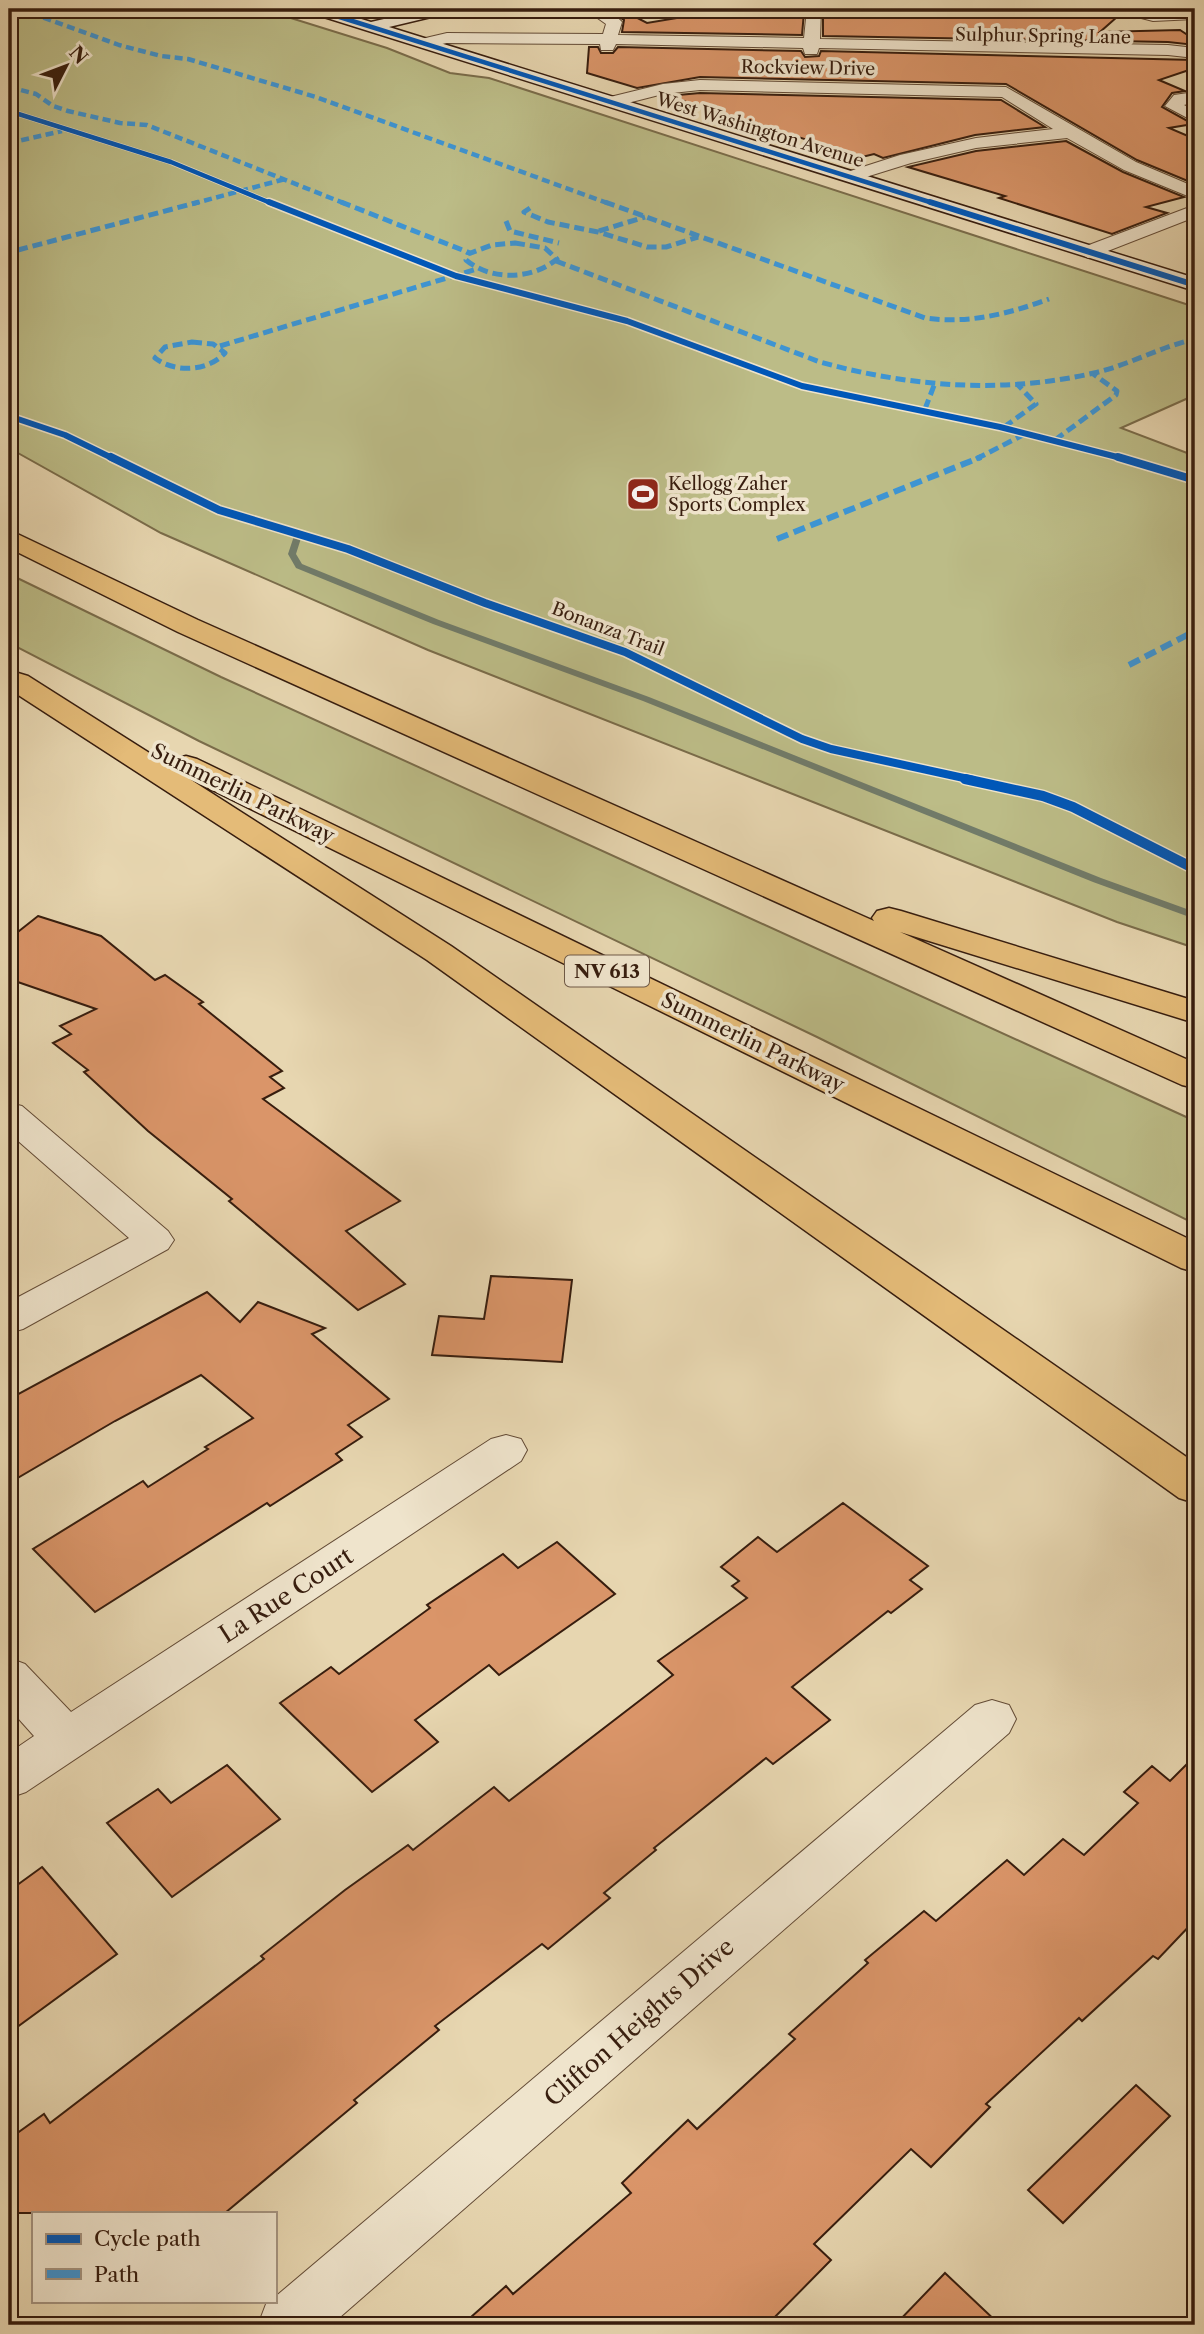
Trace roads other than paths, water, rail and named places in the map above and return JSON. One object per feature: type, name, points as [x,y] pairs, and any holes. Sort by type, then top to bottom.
[{"type":"highway","points":[[9,538],[188,626],[1195,1077]]},
{"type":"highway","points":[[14,679],[439,953],[1195,1486]]},
{"type":"highway","name":"Summerlin Parkway","points":[[14,679],[1195,1258]]},
{"type":"highway","points":[[728,868],[1195,1012]]},
{"type":"main road","name":"West Washington Avenue","points":[[314,9],[1195,285]]},
{"type":"main road","points":[[371,26],[446,9]]},
{"type":"street","points":[[592,9],[614,22],[608,43]]},
{"type":"street","points":[[811,47],[814,9]]},
{"type":"street","points":[[1123,9],[1153,16],[1195,13]]},
{"type":"street","points":[[1190,9],[1195,13]]},
{"type":"street","name":"Sulphur Spring Lane","points":[[423,43],[447,38],[476,38],[497,45],[608,43],[1175,58],[1193,53]]},
{"type":"street","name":"Rockview Drive","points":[[612,102],[663,89],[700,85],[1006,92],[1068,133]]},
{"type":"street","points":[[1188,98],[1172,106],[1195,117]]},
{"type":"street","points":[[850,177],[906,159],[963,146],[1068,133],[1130,166],[1195,194]]},
{"type":"street","points":[[1088,252],[1195,211]]},
{"type":"street","points":[[9,1114],[155,1240],[9,1319]]},
{"type":"street","name":"La Rue Court","points":[[9,1778],[506,1450]]},
{"type":"street","points":[[9,1677],[66,1740]]},
{"type":"street","name":"Clifton Heights Drive","points":[[287,2325],[992,1719]]},
{"type":"waterway","points":[[298,535],[292,554],[299,566],[324,577],[436,622],[646,699],[1097,880],[1195,916]]},
{"type":"place","name":"Kellogg Zaher Sports Complex","points":[[643,494]]}]
